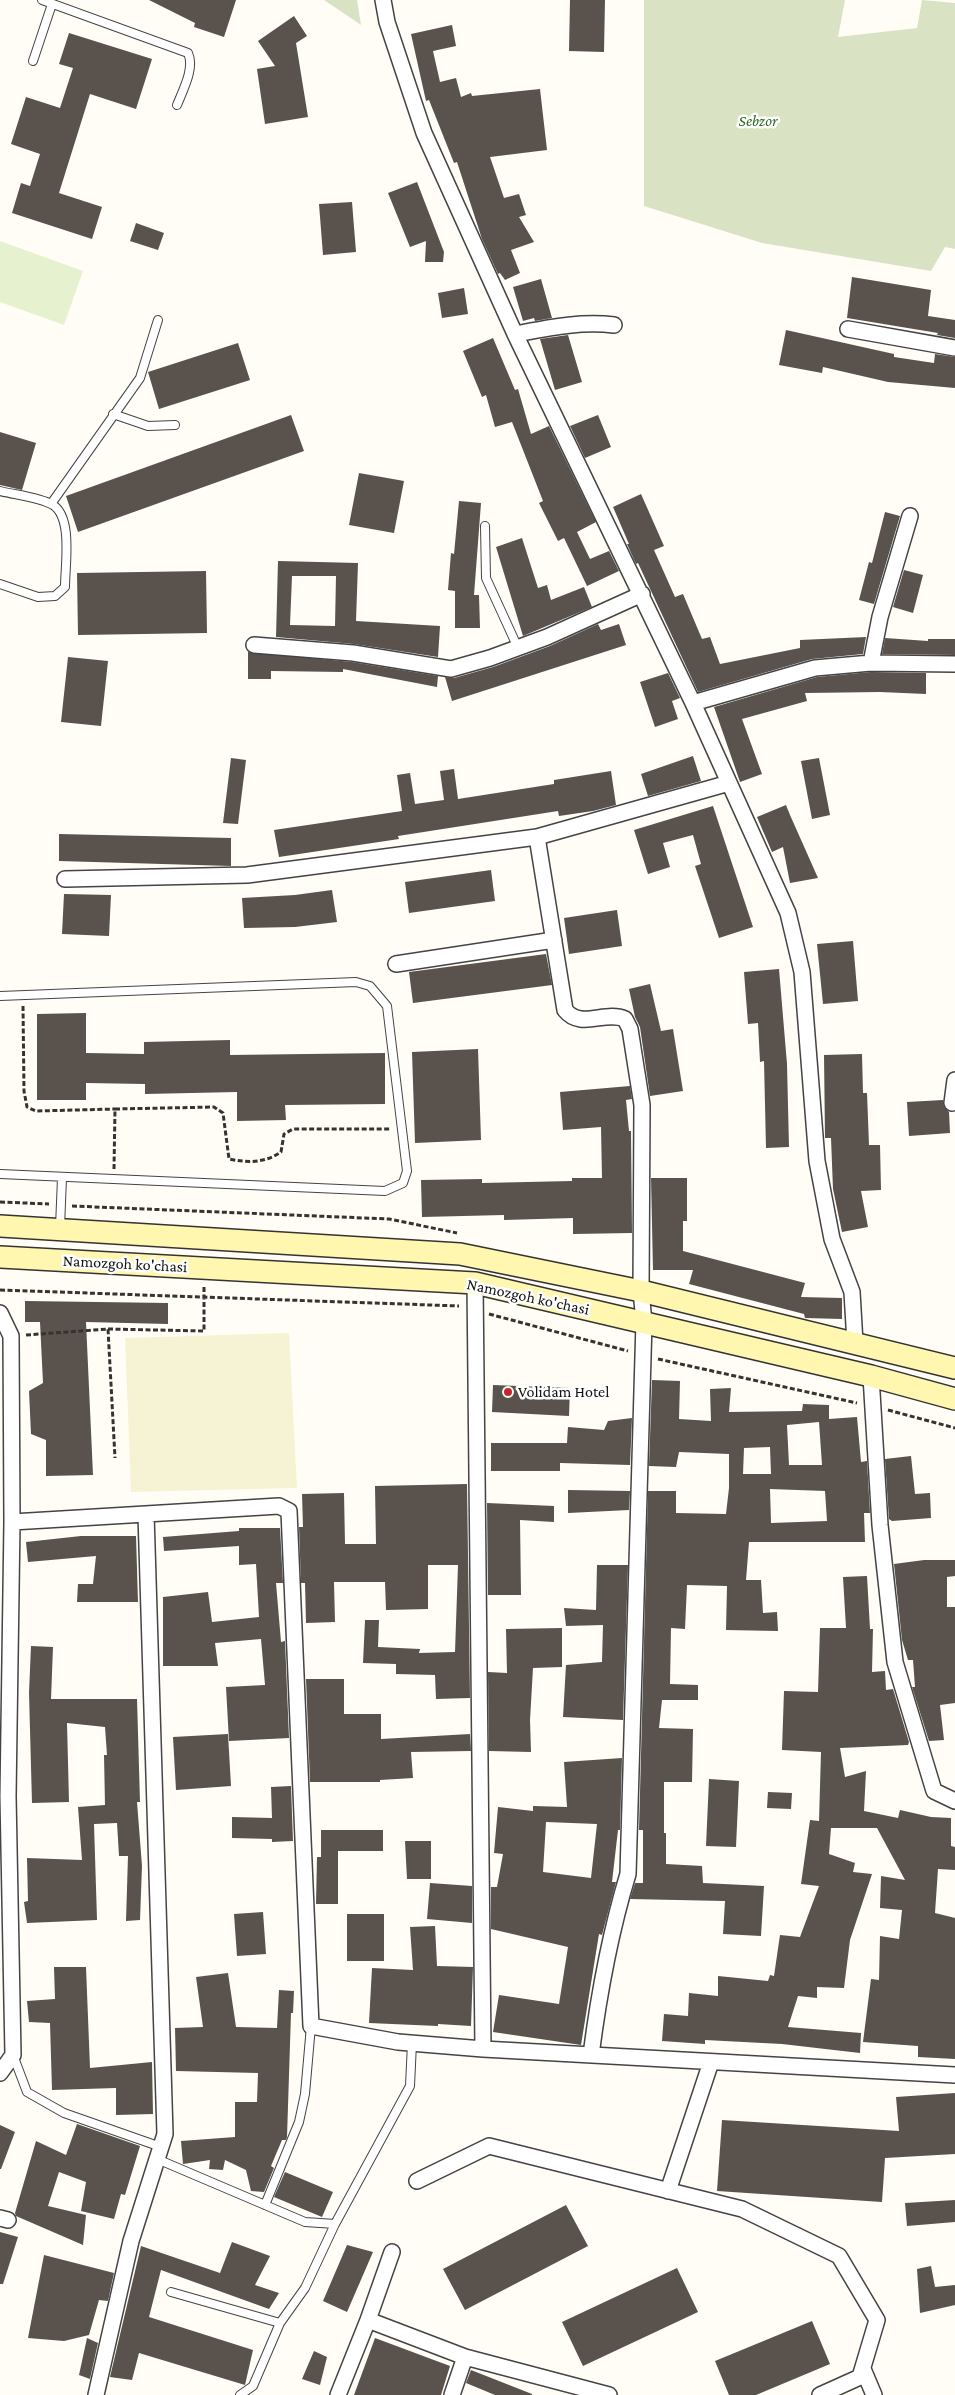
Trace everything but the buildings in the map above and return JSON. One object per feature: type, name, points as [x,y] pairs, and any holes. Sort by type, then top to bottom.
[{"type":"main road","name":"Namozgoh ko'chasi","points":[[0,1226],[460,1254],[642,1291],[955,1368]]},
{"type":"main road","name":"Namozgoh ko'chasi","points":[[0,1257],[475,1283],[871,1376],[955,1399]]},
{"type":"street","points":[[383,0],[387,22],[424,133],[515,334],[693,702],[788,913],[802,972],[817,1162],[832,1240],[852,1292],[855,1343]]},
{"type":"street","points":[[515,334],[558,326],[595,323],[614,325]]},
{"type":"street","points":[[848,329],[955,348]]},
{"type":"street","points":[[871,663],[880,617],[910,516]]},
{"type":"street","points":[[254,645],[353,653],[451,669],[518,648],[642,594]]},
{"type":"street","points":[[693,702],[815,668],[871,663],[955,664]]},
{"type":"street","points":[[65,879],[247,875],[537,838],[729,783]]},
{"type":"street","points":[[537,838],[565,1010],[571,1018],[582,1020],[618,1016],[625,1020],[630,1029],[642,1105],[642,1291],[644,1322],[628,1874],[615,1916],[598,2005],[591,2055]]},
{"type":"street","points":[[396,964],[554,940]]},
{"type":"street","points":[[952,1103],[955,1080]]},
{"type":"street","points":[[475,1283],[483,2050]]},
{"type":"street","points":[[0,1313],[11,1336],[12,1522],[4,1795],[13,2055],[0,2073]]},
{"type":"street","points":[[871,1376],[880,1524],[895,1662],[934,1791],[955,1801]]},
{"type":"street","points":[[12,1522],[279,1506],[289,1511],[312,2026],[358,2036],[483,2050],[955,2075]]},
{"type":"street","points":[[96,2395],[132,2241],[165,2134],[146,1514]]},
{"type":"street","points":[[668,2192],[711,2062]]},
{"type":"street","points":[[417,2181],[489,2146],[586,2168],[668,2192],[742,2209],[839,2256],[877,2320],[860,2377],[820,2395]]},
{"type":"street","points":[[338,2395],[368,2320],[392,2252]]},
{"type":"street","points":[[368,2320],[465,2357],[609,2395]]},
{"type":"street","points":[[452,2395],[465,2357]]},
{"type":"street","points":[[863,2369],[874,2395]]},
{"type":"lane","points":[[42,0],[188,53],[191,59],[189,72],[177,105]]},
{"type":"lane","points":[[33,61],[52,4]]},
{"type":"lane","points":[[51,504],[140,378],[158,320]]},
{"type":"lane","points":[[113,414],[148,426],[175,425]]},
{"type":"lane","points":[[0,491],[51,504],[61,512],[66,524],[65,587],[55,596],[38,597],[0,584]]},
{"type":"lane","points":[[485,526],[486,578],[518,648]]},
{"type":"lane","points":[[0,996],[356,982],[370,986],[387,1006],[407,1171],[403,1183],[385,1191],[0,1174]]},
{"type":"lane","points":[[60,1229],[62,1178]]},
{"type":"lane","points":[[265,2205],[299,2122],[305,2094],[312,2026]]},
{"type":"lane","points":[[240,2395],[253,2386],[280,2323],[305,2288],[335,2224],[410,2086],[412,2043]]},
{"type":"lane","points":[[13,2055],[27,2092],[64,2114],[159,2153],[265,2205],[305,2222],[335,2224]]},
{"type":"lane","points":[[171,2292],[280,2323]]},
{"type":"path","points":[[22,995],[24,1091],[27,1106],[36,1111],[214,1106],[223,1113],[229,1158],[242,1162],[270,1160],[281,1152],[284,1134],[293,1129],[402,1129]]},
{"type":"path","points":[[114,1109],[114,1180]]},
{"type":"path","points":[[0,1202],[389,1219],[465,1234]]},
{"type":"path","points":[[11,1336],[108,1329],[204,1332],[204,1268]]},
{"type":"path","points":[[108,1329],[115,1458]]},
{"type":"shaded area","points":[[289,1333],[297,1488],[131,1492],[125,1338]]},
{"type":"green space","points":[[324,0],[357,0],[361,25]]},
{"type":"green space","name":"Sebzor","points":[[644,0],[845,0],[838,37],[917,28],[922,0],[955,3],[955,249],[945,247],[931,271],[762,243],[644,206]]},
{"type":"green space","points":[[0,241],[83,271],[64,325],[0,302]]},
{"type":"place","name":"Volidam Hotel","points":[[508,1392]]}]
